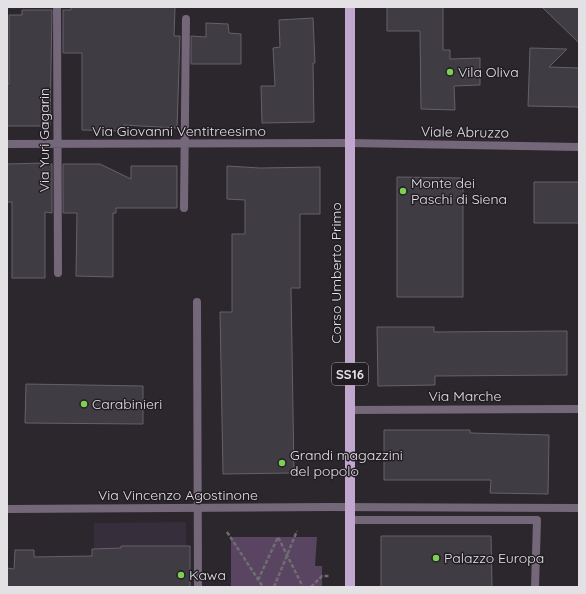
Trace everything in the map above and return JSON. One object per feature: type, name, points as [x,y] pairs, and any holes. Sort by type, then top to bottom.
[{"type":"main road","name":"Corso Umberto Primo","points":[[350,7],[350,587]]},
{"type":"street","name":"Via Yuri Gagarin","points":[[57,7],[58,272]]},
{"type":"street","points":[[184,208],[186,19]]},
{"type":"street","name":"Via Giovanni Ventitreesimo","points":[[7,144],[350,143]]},
{"type":"street","name":"Viale Abruzzo","points":[[350,143],[579,146]]},
{"type":"street","points":[[197,302],[198,587]]},
{"type":"street","name":"Via Marche","points":[[350,410],[579,409]]},
{"type":"street","name":"Via Vincenzo Agostinone","points":[[7,509],[350,507],[579,508]]},
{"type":"street","points":[[350,520],[537,520],[535,587]]},
{"type":"path","points":[[274,587],[296,531]]},
{"type":"path","points":[[227,532],[263,587]]},
{"type":"path","points":[[258,580],[278,537],[302,587]]},
{"type":"path","points":[[312,587],[322,576],[330,576]]},
{"type":"shaded area","points":[[186,522],[187,587],[94,587],[94,523]]},
{"type":"shaded area","points":[[231,537],[317,537],[315,566],[322,566],[322,587],[231,587]]},
{"type":"building","points":[[71,7],[175,7],[174,36],[180,36],[177,128],[123,125],[123,131],[82,130],[82,53],[63,53],[63,10],[71,10]]},
{"type":"building","points":[[387,7],[443,7],[443,50],[450,50],[450,59],[480,58],[480,85],[454,86],[455,110],[421,109],[420,31],[387,31]]},
{"type":"building","points":[[542,7],[579,7],[579,43]]},
{"type":"building","points":[[22,10],[52,10],[50,126],[7,126],[7,84],[9,84],[9,15],[22,15]]},
{"type":"building","points":[[313,18],[315,63],[313,63],[314,122],[262,123],[261,86],[275,86],[273,48],[280,47],[279,20]]},
{"type":"building","points":[[206,23],[228,24],[229,33],[241,34],[241,64],[191,64],[191,36],[206,37]]},
{"type":"building","points":[[530,48],[567,49],[549,67],[579,68],[579,107],[528,106]]},
{"type":"building","points":[[7,164],[52,164],[52,213],[45,212],[45,278],[12,278],[12,202],[7,202]]},
{"type":"building","points":[[63,164],[100,164],[131,179],[131,166],[177,166],[177,208],[116,208],[116,213],[113,213],[113,277],[76,276],[77,213],[63,213]]},
{"type":"building","points":[[227,166],[260,168],[320,167],[320,214],[300,214],[300,288],[291,288],[294,473],[223,474],[220,312],[232,312],[232,234],[245,234],[245,200],[227,199]]},
{"type":"building","points":[[397,177],[463,178],[463,297],[397,297]]},
{"type":"building","points":[[534,182],[579,182],[579,223],[534,223]]},
{"type":"building","points":[[377,327],[434,327],[434,332],[567,331],[567,375],[435,376],[435,385],[378,386]]},
{"type":"building","name":"Carabinieri","points":[[26,384],[143,386],[143,424],[25,423]]},
{"type":"building","points":[[384,430],[470,430],[470,433],[549,435],[548,494],[490,493],[491,480],[384,480]]},
{"type":"building","name":"Palazzo Europa","points":[[381,536],[491,536],[492,587],[381,587]]},
{"type":"building","points":[[121,546],[190,546],[190,587],[7,587],[7,568],[14,569],[15,550],[34,550],[34,557],[92,556],[92,549],[121,548]]},
{"type":"place","name":"Vila Oliva","points":[[450,72]]},
{"type":"place","name":"Monte dei Paschi di Siena","points":[[403,191]]},
{"type":"place","name":"Carabinieri","points":[[84,404]]},
{"type":"place","name":"Grandi magazzini del popolo","points":[[282,463]]},
{"type":"place","name":"Palazzo Europa","points":[[436,558]]},
{"type":"place","name":"Kawa","points":[[181,575]]}]
